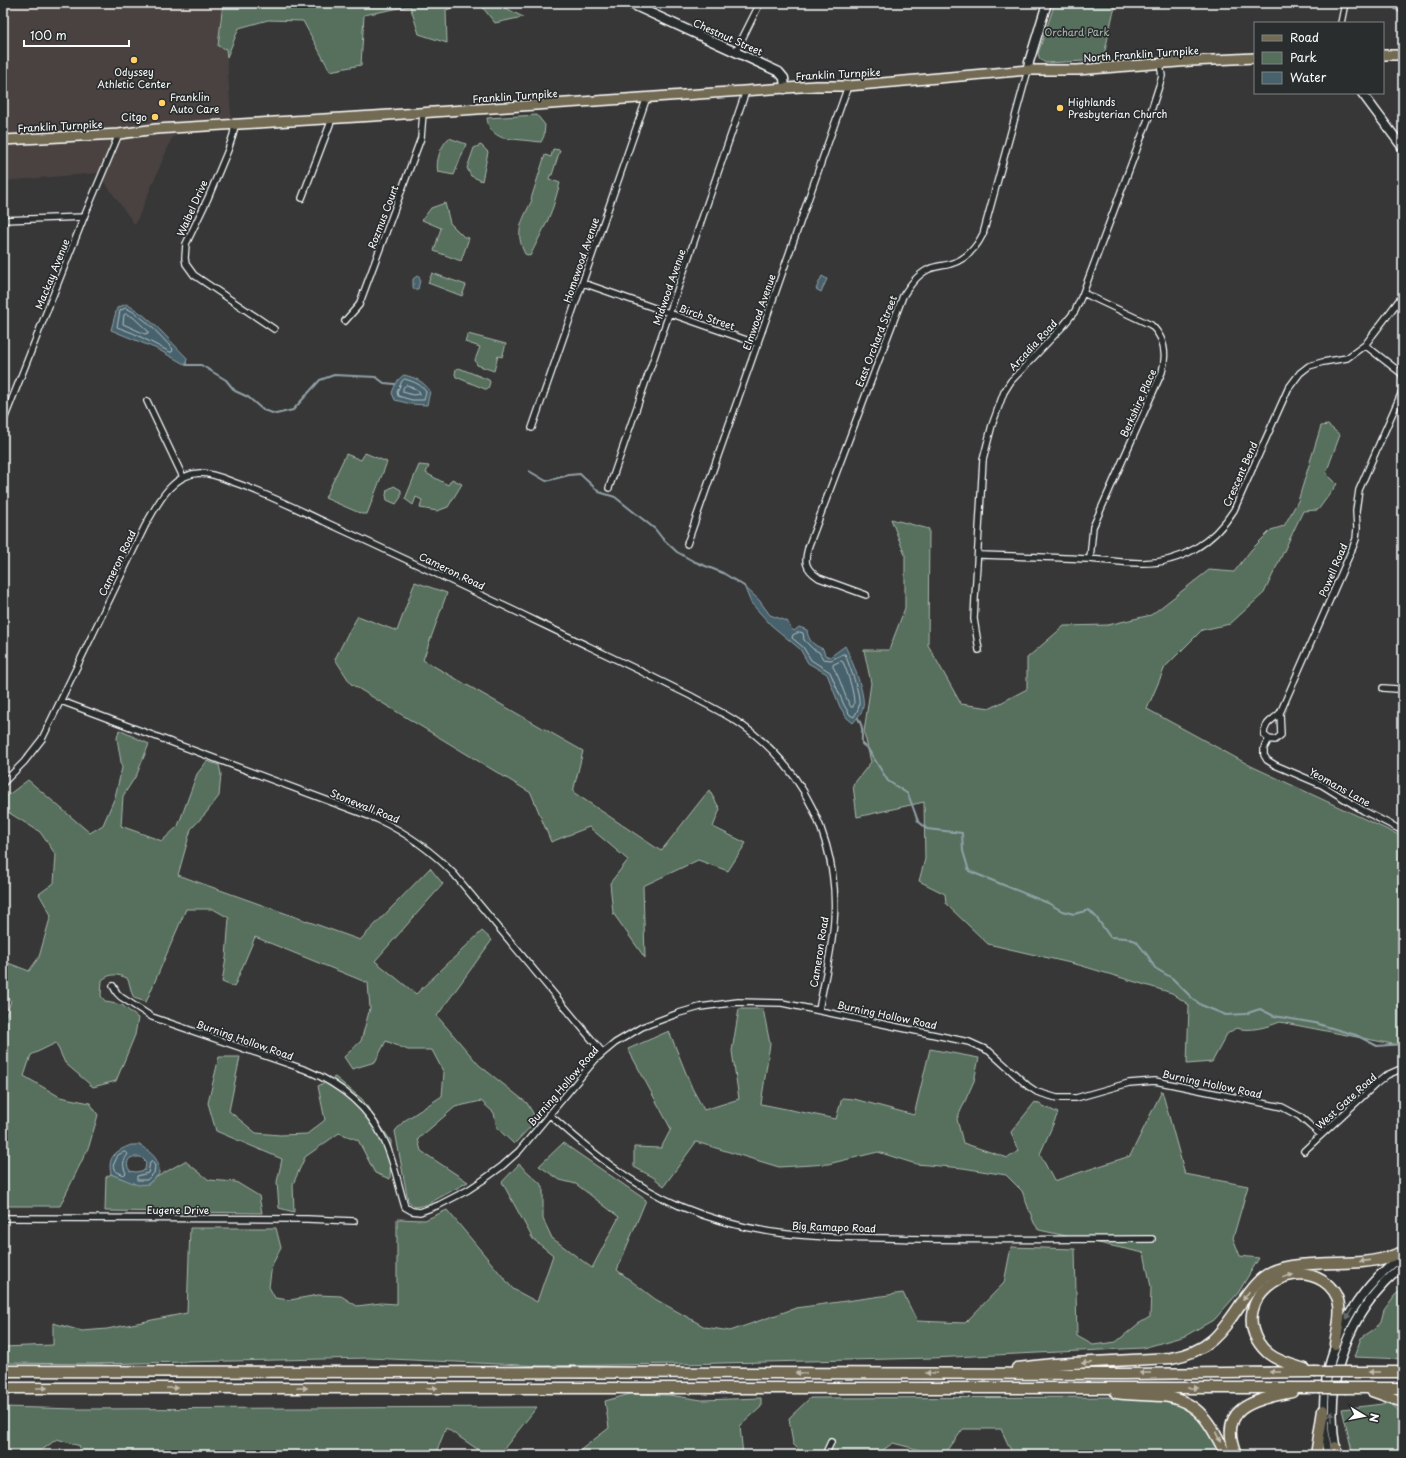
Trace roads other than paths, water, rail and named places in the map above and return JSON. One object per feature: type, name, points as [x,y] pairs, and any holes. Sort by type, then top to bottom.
[{"type":"highway","points":[[953,1373],[1053,1364],[1185,1356],[1215,1339],[1224,1329],[1252,1287],[1273,1271],[1292,1266],[1371,1261],[1403,1253]]},
{"type":"highway","points":[[1314,1372],[1277,1359],[1268,1354],[1260,1345],[1255,1336],[1252,1319],[1253,1308],[1258,1297],[1269,1284],[1285,1277],[1302,1274],[1321,1280],[1334,1290],[1339,1305],[1335,1344]]},
{"type":"highway","points":[[3,1371],[953,1373],[1402,1372]]},
{"type":"highway","points":[[3,1388],[1403,1388]]},
{"type":"highway","points":[[1084,1388],[1133,1396],[1168,1397],[1187,1403],[1207,1420],[1215,1432],[1226,1455]]},
{"type":"highway","points":[[1236,1455],[1232,1440],[1232,1426],[1240,1409],[1256,1400],[1312,1388]]},
{"type":"highway","points":[[1362,1388],[1403,1402]]},
{"type":"highway","points":[[1316,1455],[1323,1410]]},
{"type":"main road","name":"Chestnut Street","points":[[629,3],[779,72],[784,78],[785,89]]},
{"type":"main road","points":[[1028,70],[1029,62],[1047,3]]},
{"type":"main road","points":[[1384,55],[1403,55]]},
{"type":"main road","name":"North Franklin Turnpike","points":[[1028,70],[1078,70],[1254,58]]},
{"type":"main road","name":"Franklin Turnpike","points":[[3,140],[119,134],[156,129],[332,119],[816,86],[848,86],[1028,70]]},
{"type":"main road","points":[[1363,94],[1403,148]]},
{"type":"main road","points":[[1328,1455],[1324,1434],[1323,1410],[1326,1375],[1335,1344],[1351,1311],[1366,1290],[1403,1253]]},
{"type":"main road","points":[[1337,1452],[1332,1422],[1332,1398],[1336,1375],[1344,1348],[1358,1316],[1389,1278],[1403,1266]]},
{"type":"street","points":[[736,51],[760,3]]},
{"type":"street","points":[[1341,22],[1346,3]]},
{"type":"street","name":"Arcadia Road","points":[[979,650],[974,619],[983,460],[987,442],[1004,392],[1011,381],[1063,326],[1075,311],[1093,269],[1154,102],[1162,76],[1160,64]]},
{"type":"street","name":"East Orchard Street","points":[[866,595],[819,578],[812,573],[807,567],[805,560],[809,546],[903,296],[914,281],[925,271],[960,261],[977,245],[982,234],[1028,70]]},
{"type":"street","name":"Elmwood Avenue","points":[[687,544],[848,86]]},
{"type":"street","name":"Midwood Avenue","points":[[609,488],[746,91]]},
{"type":"street","name":"Homewood Avenue","points":[[532,428],[648,98]]},
{"type":"street","name":"Rozmus Court","points":[[345,321],[359,305],[409,172],[421,138],[423,113]]},
{"type":"street","points":[[302,198],[332,119]]},
{"type":"street","name":"Waibel Drive","points":[[235,125],[228,150],[208,198],[186,244],[184,258],[186,264],[194,275],[274,329]]},
{"type":"street","name":"Mackay Avenue","points":[[3,422],[84,217],[119,134]]},
{"type":"street","points":[[3,220],[84,217]]},
{"type":"street","name":"Birch Street","points":[[583,283],[758,344]]},
{"type":"street","name":"Berkshire Place","points":[[1083,293],[1151,325],[1158,331],[1162,339],[1165,356],[1162,372],[1093,527],[1090,559]]},
{"type":"street","points":[[1403,295],[1365,345],[1402,373],[1403,377]]},
{"type":"street","name":"Crescent Bend","points":[[978,555],[1090,559],[1140,563],[1172,560],[1185,554],[1210,539],[1221,528],[1234,510],[1288,389],[1294,380],[1309,366],[1347,358],[1365,345]]},
{"type":"street","name":"Powell Road","points":[[1280,713],[1281,735],[1275,740],[1269,739],[1264,735],[1264,728],[1267,723],[1274,720],[1280,713],[1353,547],[1356,539],[1356,501],[1359,490],[1401,394],[1403,386]]},
{"type":"street","points":[[147,401],[183,477]]},
{"type":"street","name":"Cameron Road","points":[[3,782],[35,750],[46,732],[145,526],[157,506],[170,488],[183,477],[199,473],[208,474],[247,486],[381,547],[658,680],[723,713],[757,736],[781,760],[803,790],[820,825],[831,863],[834,919],[832,939],[819,1010]]},
{"type":"street","points":[[1383,688],[1403,691]]},
{"type":"street","name":"Stonewall Road","points":[[62,701],[377,819],[413,838],[441,860],[454,874],[603,1053]]},
{"type":"street","name":"Yeomans Lane","points":[[1269,739],[1264,748],[1264,755],[1267,760],[1275,765],[1322,785],[1364,811],[1403,831]]},
{"type":"street","name":"Burning Hollow Road","points":[[113,986],[121,998],[152,1017],[322,1076],[346,1092],[358,1102],[378,1128],[390,1156],[405,1206],[412,1211],[420,1212],[439,1205],[468,1190],[501,1167],[519,1151],[549,1114],[603,1053],[615,1043],[642,1027],[679,1013],[700,1007],[738,1002],[782,1003],[974,1044],[994,1055],[1028,1086],[1047,1096],[1062,1099],[1076,1098],[1142,1081],[1168,1083],[1282,1107],[1299,1116],[1321,1135]]},
{"type":"street","name":"West Gate Road","points":[[1304,1151],[1376,1084],[1387,1076],[1403,1068]]},
{"type":"street","name":"Big Ramapo Road","points":[[549,1114],[588,1149],[627,1178],[682,1206],[711,1217],[748,1227],[813,1236],[929,1239],[1152,1239]]},
{"type":"street","name":"Eugene Drive","points":[[3,1218],[300,1219],[354,1221]]},
{"type":"street","points":[[825,1455],[831,1442]]},
{"type":"water","points":[[417,276],[420,278],[418,289],[414,289],[413,279]]},
{"type":"water","points":[[822,276],[827,279],[821,292],[816,289]]},
{"type":"water","points":[[126,304],[151,321],[166,336],[187,358],[186,365],[157,349],[111,330],[117,308]]},
{"type":"water","points":[[404,375],[419,380],[430,391],[427,405],[411,404],[395,400],[392,393],[398,380]]},
{"type":"water","points":[[744,586],[759,600],[770,615],[787,621],[794,631],[799,627],[807,630],[810,639],[816,646],[823,649],[825,655],[830,657],[845,646],[857,676],[863,701],[862,711],[853,723],[847,718],[840,707],[827,674],[808,663],[800,649],[771,625],[751,603]]},
{"type":"water","points":[[131,1145],[140,1145],[157,1160],[159,1174],[148,1184],[138,1185],[111,1174],[110,1163],[112,1158],[117,1152]],"holes":[[[141,1157],[146,1162],[145,1170],[136,1172],[130,1171],[127,1164],[130,1158]]]},
{"type":"waterway","points":[[1388,3],[1403,15]]},
{"type":"waterway","points":[[186,365],[201,365],[226,380],[235,391],[248,397],[263,410],[276,414],[293,410],[320,380],[334,375],[376,377],[384,383],[395,384]]},
{"type":"waterway","points":[[529,471],[546,481],[569,475],[580,474],[599,492],[615,497],[655,529],[677,552],[693,561],[723,573],[744,586]]},
{"type":"waterway","points":[[858,718],[862,729],[862,744],[868,749],[888,781],[908,794],[918,821],[927,829],[962,833],[963,851],[969,871],[1048,903],[1062,911],[1074,914],[1089,910],[1096,917],[1110,937],[1126,938],[1136,941],[1155,968],[1172,978],[1201,1005],[1226,1015],[1245,1014],[1260,1009],[1274,1016],[1315,1023],[1356,1035],[1377,1046],[1403,1044]]},
{"type":"place","name":"Odyssey Athletic Center","points":[[134,60]]},
{"type":"place","name":"Franklin Auto Care","points":[[162,103]]},
{"type":"place","name":"Highlands Presbyterian Church","points":[[1060,108]]},
{"type":"place","name":"Citgo","points":[[155,117]]},
{"type":"park label","name":"Orchard Park","points":[[1077,32]]}]
